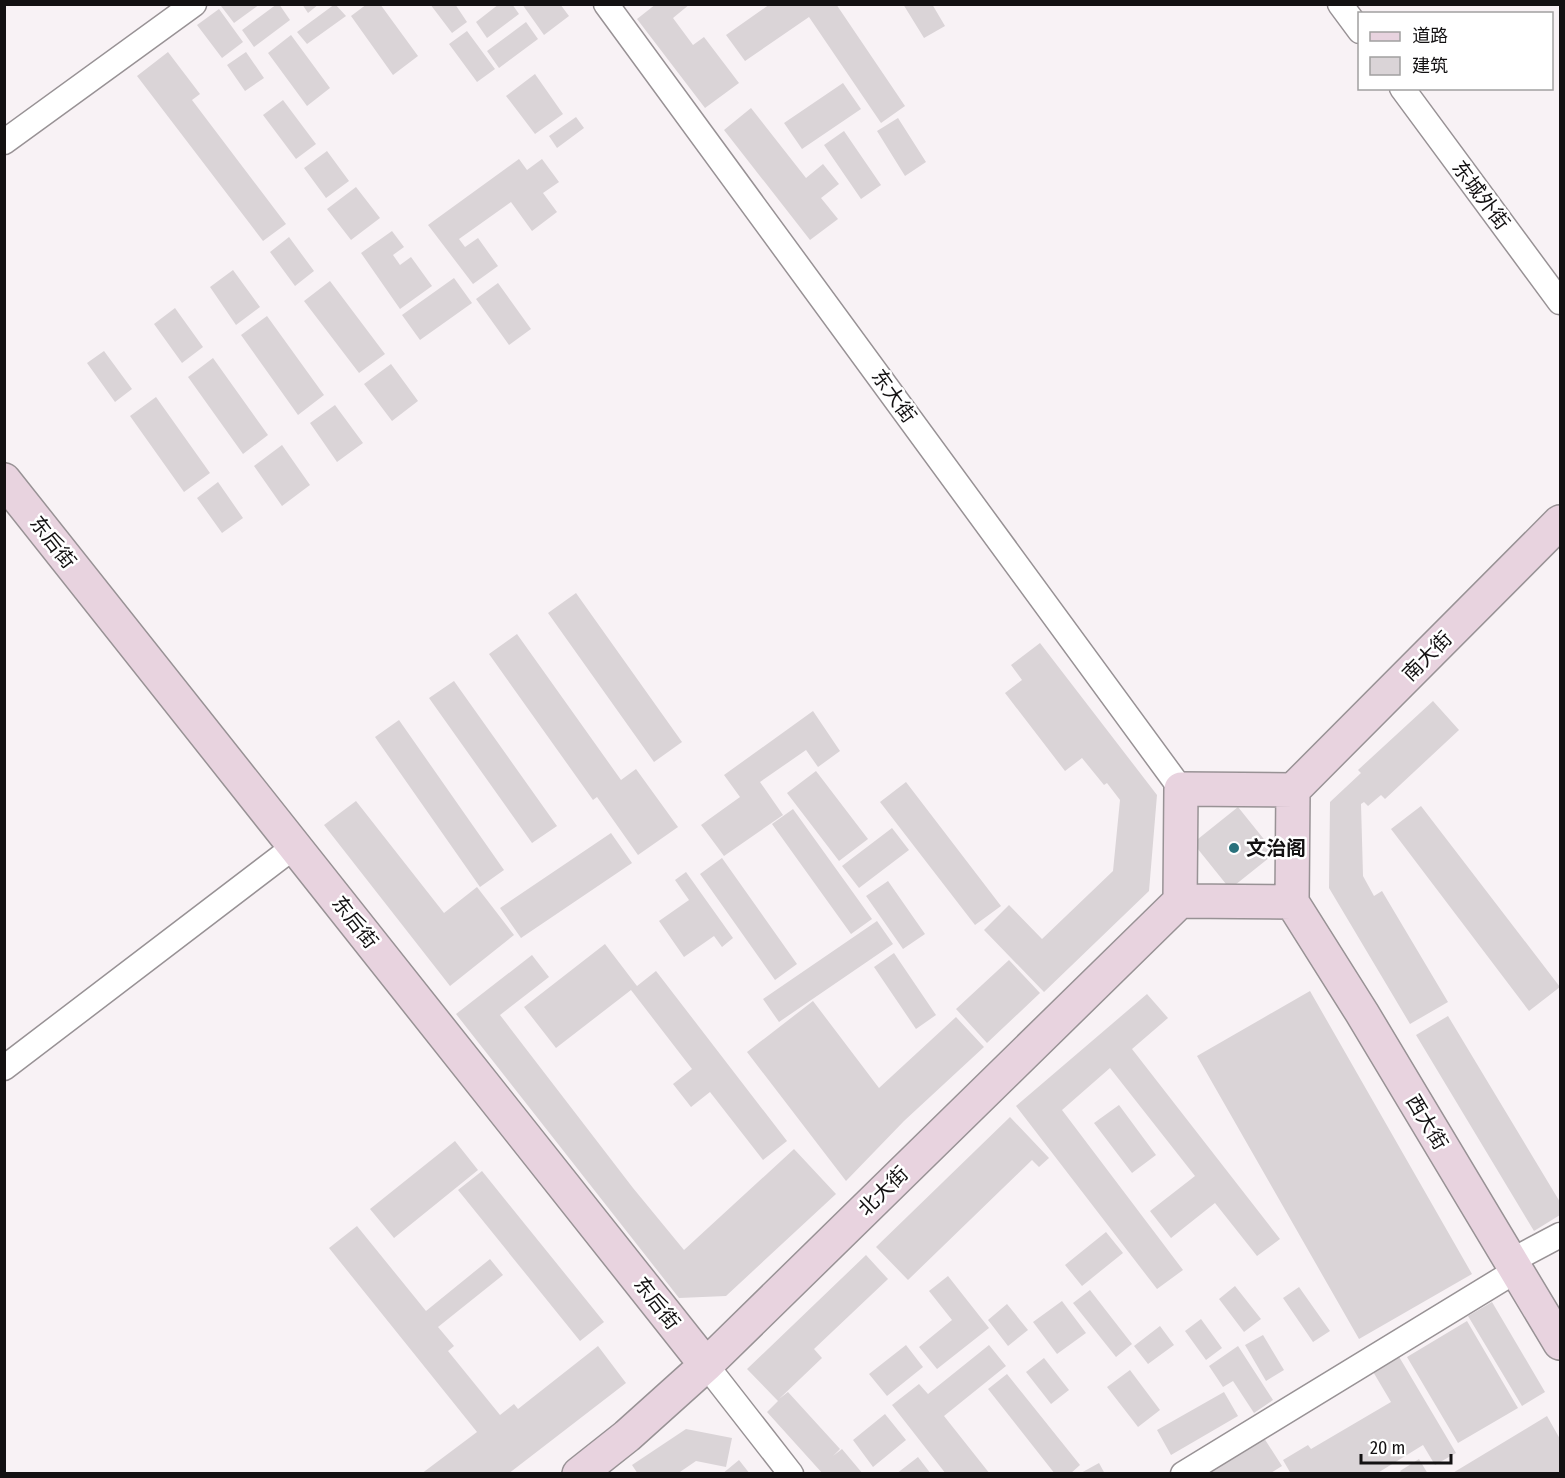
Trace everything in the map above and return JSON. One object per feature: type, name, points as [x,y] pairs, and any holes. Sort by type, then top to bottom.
[{"type":"street","points":[[4,142],[194,4]]},
{"type":"street","name":"东大街","points":[[606,4],[1181,789]]},
{"type":"street","points":[[1340,4],[1358,30]]},
{"type":"street","name":"东城外街","points":[[1403,90],[1560,302]]},
{"type":"street","name":"东后街","points":[[4,480],[706,1365]]},
{"type":"street","name":"南大街","points":[[1293,790],[1560,522]]},
{"type":"street","points":[[1181,789],[1293,790],[1292,902],[1180,901],[1181,789]]},
{"type":"street","points":[[4,1068],[295,846]]},
{"type":"street","name":"北大街","points":[[579,1473],[627,1436],[706,1365],[1180,901]]},
{"type":"street","name":"西大街","points":[[1292,902],[1362,1013],[1560,1343]]},
{"type":"street","points":[[1183,1473],[1560,1235]]},
{"type":"street","points":[[706,1365],[791,1473]]},
{"type":"building","points":[[224,4],[260,4],[234,23],[221,6]]},
{"type":"building","points":[[277,4],[290,20],[254,47],[242,30]]},
{"type":"building","points":[[302,4],[319,4],[308,13]]},
{"type":"building","points":[[335,4],[346,16],[307,44],[297,32]]},
{"type":"building","points":[[367,4],[380,4],[418,56],[393,75],[351,16]]},
{"type":"building","points":[[430,4],[455,4],[467,22],[452,33]]},
{"type":"building","points":[[499,4],[512,4],[519,14],[487,38],[476,22]]},
{"type":"building","points":[[522,4],[560,4],[569,16],[544,35]]},
{"type":"building","points":[[656,4],[690,4],[673,18],[693,45],[704,37],[739,83],[705,108],[637,19]]},
{"type":"building","points":[[770,4],[836,4],[905,106],[881,123],[809,17],[745,61],[726,35]]},
{"type":"building","points":[[903,4],[932,4],[945,26],[924,38]]},
{"type":"building","points":[[219,9],[243,42],[222,58],[197,25]]},
{"type":"building","points":[[526,22],[538,39],[499,68],[487,51]]},
{"type":"building","points":[[467,31],[495,69],[477,82],[449,44]]},
{"type":"building","points":[[291,35],[330,88],[307,106],[268,53]]},
{"type":"building","points":[[168,52],[200,94],[192,100],[286,224],[263,241],[137,76]]},
{"type":"building","points":[[246,52],[264,78],[245,91],[227,65]]},
{"type":"building","points":[[535,74],[563,114],[535,134],[506,96]]},
{"type":"building","points":[[843,83],[861,109],[802,149],[784,123]]},
{"type":"building","points":[[283,100],[316,144],[296,159],[263,115]]},
{"type":"building","points":[[751,108],[806,178],[823,164],[839,184],[821,198],[838,219],[810,240],[724,130]]},
{"type":"building","points":[[576,117],[584,128],[557,148],[549,136]]},
{"type":"building","points":[[898,118],[926,162],[905,176],[877,131]]},
{"type":"building","points":[[844,131],[881,185],[861,199],[824,145]]},
{"type":"building","points":[[327,151],[349,181],[326,198],[304,168]]},
{"type":"building","points":[[519,159],[527,170],[542,159],[559,182],[543,193],[557,212],[532,231],[511,202],[459,239],[465,247],[478,238],[498,266],[473,284],[428,225]]},
{"type":"building","points":[[356,187],[380,218],[351,240],[327,209]]},
{"type":"building","points":[[392,231],[404,247],[393,255],[400,265],[411,257],[432,286],[400,309],[361,253]]},
{"type":"building","points":[[289,237],[314,271],[295,286],[270,252]]},
{"type":"building","points":[[233,270],[260,307],[236,325],[210,287]]},
{"type":"building","points":[[454,278],[472,303],[420,340],[402,315]]},
{"type":"building","points":[[330,281],[385,354],[359,373],[304,301]]},
{"type":"building","points":[[498,283],[531,329],[509,345],[476,299]]},
{"type":"building","points":[[175,308],[203,347],[182,363],[154,324]]},
{"type":"building","points":[[267,316],[324,395],[298,415],[241,335]]},
{"type":"building","points":[[104,351],[132,389],[115,402],[87,363]]},
{"type":"building","points":[[213,358],[268,435],[243,454],[188,377]]},
{"type":"building","points":[[391,364],[418,401],[392,421],[364,384]]},
{"type":"building","points":[[156,397],[210,473],[184,492],[130,416]]},
{"type":"building","points":[[335,405],[363,443],[337,462],[310,423]]},
{"type":"building","points":[[282,445],[310,485],[282,506],[254,466]]},
{"type":"building","points":[[218,482],[243,518],[222,533],[197,498]]},
{"type":"building","points":[[576,593],[682,742],[654,762],[548,613]]},
{"type":"building","points":[[517,634],[621,780],[636,769],[678,827],[638,855],[597,797],[593,800],[489,654]]},
{"type":"building","points":[[1040,643],[1157,795],[1149,891],[1044,992],[984,930],[1009,905],[1042,939],[1113,871],[1120,800],[1107,783],[1104,785],[1082,758],[1065,771],[1005,693],[1022,680],[1011,665]]},
{"type":"building","points":[[454,681],[557,826],[532,843],[429,698]]},
{"type":"building","points":[[1433,701],[1459,730],[1385,799],[1381,795],[1368,806],[1364,802],[1361,804],[1363,876],[1374,896],[1382,891],[1448,1002],[1410,1024],[1329,888],[1330,802],[1361,773],[1358,770]]},
{"type":"building","points":[[813,711],[840,751],[818,767],[806,750],[760,782],[783,815],[724,856],[701,825],[740,797],[724,775]]},
{"type":"building","points":[[399,720],[504,870],[480,887],[375,737]]},
{"type":"building","points":[[816,771],[868,839],[839,861],[787,793]]},
{"type":"building","points":[[906,782],[1001,906],[975,925],[880,802]]},
{"type":"building","points":[[356,801],[444,913],[477,887],[514,935],[450,986],[324,825]]},
{"type":"building","points":[[1421,806],[1560,987],[1529,1011],[1391,829]]},
{"type":"building","name":"文治阁","points":[[1238,807],[1275,853],[1230,889],[1193,843]]},
{"type":"building","points":[[793,809],[872,919],[851,934],[772,824]]},
{"type":"building","points":[[892,828],[909,850],[859,888],[842,866]]},
{"type":"building","points":[[611,833],[632,863],[521,938],[500,908]]},
{"type":"building","points":[[722,858],[797,964],[775,980],[700,874]]},
{"type":"building","points":[[686,872],[733,938],[722,947],[714,936],[684,957],[659,921],[689,900],[675,880]]},
{"type":"building","points":[[888,881],[925,934],[903,949],[866,896]]},
{"type":"building","points":[[877,921],[893,944],[779,1022],[763,999]]},
{"type":"building","points":[[605,944],[637,986],[656,971],[787,1141],[763,1160],[710,1092],[691,1107],[673,1084],[692,1069],[631,990],[556,1048],[524,1007]]},
{"type":"building","points":[[894,953],[936,1015],[916,1029],[874,967]]},
{"type":"building","points":[[532,955],[549,977],[500,1015],[633,1188],[684,1250],[794,1149],[836,1194],[726,1296],[679,1298],[456,1014]]},
{"type":"building","points":[[1009,960],[1040,993],[987,1043],[956,1009]]},
{"type":"building","points":[[1310,991],[1472,1274],[1359,1339],[1197,1056]]},
{"type":"building","points":[[1147,994],[1168,1018],[1132,1049],[1280,1239],[1257,1256],[1215,1203],[1171,1238],[1150,1211],[1195,1176],[1110,1068],[1062,1110],[1183,1270],[1157,1289],[1016,1106]]},
{"type":"building","points":[[813,1001],[879,1088],[956,1017],[984,1047],[904,1121],[846,1181],[747,1052]]},
{"type":"building","points":[[1448,1016],[1560,1202],[1560,1215],[1534,1231],[1416,1035]]},
{"type":"building","points":[[1119,1105],[1156,1155],[1132,1173],[1094,1123]]},
{"type":"building","points":[[1010,1117],[1049,1158],[1039,1167],[1032,1160],[908,1280],[876,1247]]},
{"type":"building","points":[[455,1141],[478,1170],[394,1238],[370,1209]]},
{"type":"building","points":[[482,1171],[604,1322],[580,1341],[458,1190]]},
{"type":"building","points":[[357,1226],[426,1311],[490,1259],[503,1275],[438,1327],[454,1346],[448,1351],[500,1415],[514,1404],[518,1409],[598,1346],[626,1383],[508,1474],[421,1474],[477,1432],[329,1248]]},
{"type":"building","points":[[1106,1232],[1123,1253],[1082,1286],[1065,1265]]},
{"type":"building","points":[[866,1255],[888,1279],[814,1349],[822,1358],[779,1399],[788,1392],[840,1449],[833,1456],[842,1449],[863,1474],[823,1474],[767,1412],[778,1401],[747,1369]]},
{"type":"building","points":[[948,1276],[989,1328],[937,1369],[919,1347],[952,1320],[929,1291]]},
{"type":"building","points":[[1235,1286],[1261,1319],[1244,1332],[1219,1299]]},
{"type":"building","points":[[1299,1287],[1330,1331],[1313,1342],[1283,1298]]},
{"type":"building","points":[[1090,1290],[1132,1344],[1116,1357],[1073,1303]]},
{"type":"building","points":[[1062,1301],[1086,1333],[1057,1354],[1033,1322]]},
{"type":"building","points":[[1492,1302],[1545,1392],[1522,1406],[1468,1316]]},
{"type":"building","points":[[1007,1304],[1028,1330],[1008,1346],[988,1320]]},
{"type":"building","points":[[1201,1319],[1222,1348],[1206,1360],[1185,1331]]},
{"type":"building","points":[[1467,1321],[1518,1408],[1458,1443],[1407,1357]]},
{"type":"building","points":[[1160,1326],[1174,1345],[1148,1364],[1134,1346]]},
{"type":"building","points":[[1263,1335],[1284,1370],[1266,1381],[1245,1345]]},
{"type":"building","points":[[906,1345],[923,1367],[887,1396],[869,1374]]},
{"type":"building","points":[[989,1345],[1006,1366],[944,1416],[990,1474],[946,1474],[892,1405],[919,1384],[928,1394]]},
{"type":"building","points":[[1238,1346],[1273,1400],[1254,1413],[1233,1381],[1223,1387],[1209,1366]]},
{"type":"building","points":[[1398,1355],[1456,1453],[1435,1465],[1423,1445],[1376,1474],[1291,1474],[1283,1460],[1308,1445],[1311,1449],[1391,1402],[1372,1370]]},
{"type":"building","points":[[1044,1358],[1069,1390],[1051,1404],[1026,1372]]},
{"type":"building","points":[[1130,1370],[1160,1410],[1138,1427],[1107,1387]]},
{"type":"building","points":[[1007,1374],[1080,1465],[1070,1474],[1055,1474],[988,1389]]},
{"type":"building","points":[[1224,1392],[1238,1416],[1171,1455],[1157,1430]]},
{"type":"building","points":[[885,1414],[906,1440],[873,1467],[853,1440]]},
{"type":"building","points":[[1547,1416],[1560,1439],[1560,1474],[1451,1474]]},
{"type":"building","points":[[686,1429],[732,1438],[726,1467],[696,1461],[677,1474],[638,1474],[632,1465]]},
{"type":"building","points":[[1264,1438],[1282,1466],[1269,1474],[1205,1474]]},
{"type":"building","points":[[918,1457],[931,1474],[896,1474]]},
{"type":"building","points":[[1419,1459],[1428,1474],[1402,1474],[1400,1471]]},
{"type":"building","points":[[739,1460],[750,1474],[722,1474]]},
{"type":"building","points":[[1099,1463],[1105,1474],[1079,1474]]},
{"type":"place","name":"文治阁","points":[[1234,848]]}]
